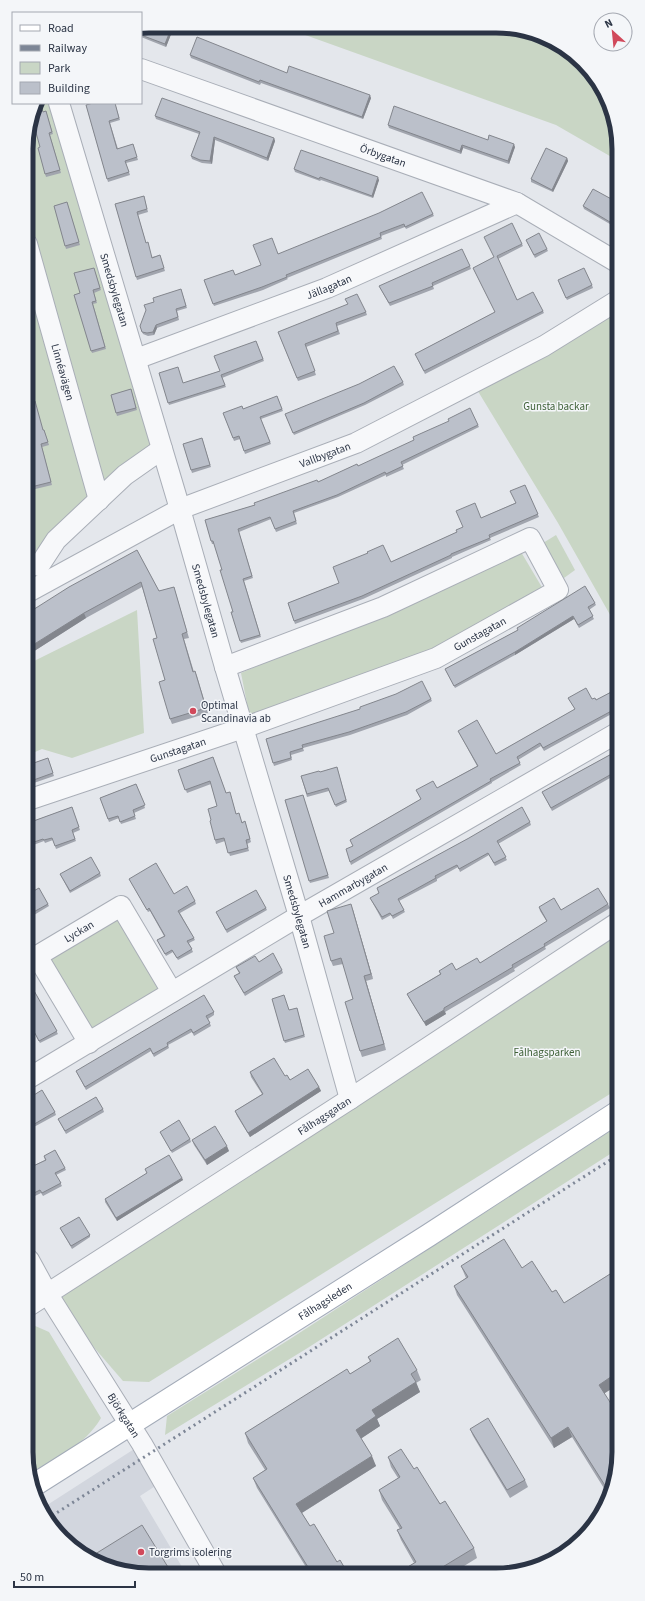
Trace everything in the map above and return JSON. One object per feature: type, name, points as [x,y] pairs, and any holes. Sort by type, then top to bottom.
[{"type":"main road","name":"Fålhagsleden","points":[[37,1483],[422,1240],[612,1116]]},
{"type":"street","name":"Örbygatan","points":[[142,69],[517,203],[612,259]]},
{"type":"street","name":"Smedsbylegatan","points":[[60,104],[299,916],[350,1099]]},
{"type":"street","name":"Jällagatan","points":[[136,359],[327,288],[517,203]]},
{"type":"street","name":"Linnéavägen","points":[[33,265],[99,500]]},
{"type":"street","name":"Vallbygatan","points":[[33,580],[39,566],[180,509],[356,443],[544,346],[612,304]]},
{"type":"street","points":[[39,566],[56,540],[125,475],[162,449]]},
{"type":"street","name":"Gunstagatan","points":[[33,798],[243,728],[436,658],[558,590],[530,538],[383,607],[225,667]]},
{"type":"street","name":"Hammarbygatan","points":[[33,1076],[299,916],[612,736]]},
{"type":"street","name":"Lyckan","points":[[88,1043],[37,956],[121,906],[172,992]]},
{"type":"street","name":"Fålhagsgatan","points":[[33,1303],[350,1099],[612,926]]},
{"type":"street","name":"Björkgatan","points":[[33,1266],[47,1293],[129,1424],[213,1568]]},
{"type":"shaded area","points":[[142,1444],[163,1481],[140,1496],[183,1568],[141,1568],[126,1566],[98,1556],[72,1539],[57,1523],[47,1505]]},
{"type":"green space","points":[[300,33],[504,33],[533,39],[547,45],[567,57],[588,78],[603,104],[608,119],[611,134],[612,157],[556,125]]},
{"type":"green space","points":[[42,104],[59,104],[162,449],[39,566],[49,581],[33,589],[33,141],[35,126]]},
{"type":"green space","name":"Gunsta backar","points":[[612,304],[612,618],[558,523],[473,383]]},
{"type":"green space","points":[[556,535],[575,570],[564,578],[543,543]]},
{"type":"green space","points":[[521,552],[543,589],[433,651],[250,719],[241,673]]},
{"type":"green space","points":[[137,610],[144,733],[72,758],[42,749],[33,753],[33,662]]},
{"type":"green space","points":[[121,906],[172,992],[89,1043],[37,956]]},
{"type":"green space","name":"Fålhagsparken","points":[[612,926],[612,1093],[149,1382],[123,1381],[47,1293]]},
{"type":"green space","points":[[612,1130],[612,1153],[306,1349],[165,1435],[167,1416],[290,1339]]},
{"type":"green space","points":[[33,1325],[49,1332],[101,1418],[87,1436],[60,1456],[35,1471],[33,1452]]},
{"type":"building","points":[[142,33],[169,33],[165,44],[142,35]]},
{"type":"building","points":[[197,37],[287,73],[289,66],[370,95],[362,117],[260,80],[259,82],[190,55]]},
{"type":"building","points":[[162,98],[274,138],[267,158],[214,137],[210,161],[200,160],[191,156],[200,132],[155,116]]},
{"type":"building","points":[[115,104],[119,118],[109,121],[117,149],[133,144],[137,157],[125,161],[129,172],[107,179],[86,105]]},
{"type":"building","points":[[41,106],[43,112],[46,111],[52,132],[49,133],[60,170],[45,174],[38,148],[40,147],[35,128]]},
{"type":"building","points":[[394,106],[488,140],[489,135],[514,144],[508,161],[462,145],[460,151],[388,125]]},
{"type":"building","points":[[546,148],[567,158],[552,190],[531,179]]},
{"type":"building","points":[[301,150],[378,177],[372,196],[320,177],[319,179],[294,169]]},
{"type":"building","points":[[593,189],[612,199],[612,223],[583,206]]},
{"type":"building","points":[[422,192],[433,214],[405,227],[404,224],[380,233],[381,237],[286,275],[287,277],[213,304],[204,280],[233,270],[235,275],[261,265],[253,245],[272,238],[278,254],[379,213]]},
{"type":"building","points":[[144,196],[147,209],[137,212],[152,258],[160,255],[164,268],[136,277],[115,204]]},
{"type":"building","points":[[67,202],[79,242],[65,246],[54,206]]},
{"type":"building","points":[[512,223],[522,244],[497,256],[517,300],[533,292],[543,311],[424,371],[415,354],[495,312],[473,268],[494,257],[484,237]]},
{"type":"building","points":[[539,233],[547,249],[534,255],[526,240]]},
{"type":"building","points":[[462,249],[470,266],[432,283],[433,286],[389,303],[379,286]]},
{"type":"building","points":[[94,268],[100,288],[93,290],[96,301],[92,302],[105,347],[91,351],[74,295],[80,293],[74,273]]},
{"type":"building","points":[[584,268],[592,285],[566,298],[558,280]]},
{"type":"building","points":[[181,289],[186,306],[176,309],[178,317],[156,325],[153,332],[142,332],[140,326],[146,310],[144,305],[154,302],[153,298]]},
{"type":"building","points":[[357,294],[366,312],[336,323],[338,331],[305,344],[315,371],[297,378],[278,332],[348,304],[345,299]]},
{"type":"building","points":[[256,341],[263,359],[221,375],[225,385],[168,403],[159,373],[178,367],[183,383],[220,371],[214,356]]},
{"type":"building","points":[[394,366],[403,382],[364,403],[293,433],[285,414],[359,384]]},
{"type":"building","points":[[131,389],[136,408],[116,413],[111,395]]},
{"type":"building","points":[[277,396],[282,409],[260,417],[270,442],[244,451],[239,436],[233,438],[223,413],[242,406],[243,409]]},
{"type":"building","points":[[35,401],[48,442],[41,444],[51,482],[33,486],[33,402]]},
{"type":"building","points":[[470,408],[478,425],[401,462],[403,466],[386,474],[385,472],[337,495],[293,511],[296,521],[275,529],[270,517],[238,529],[252,576],[243,579],[260,635],[240,641],[220,570],[222,570],[205,520],[255,505],[254,503],[317,480],[318,482],[357,464],[358,466],[414,440],[413,437],[449,421],[448,419]]},
{"type":"building","points":[[202,438],[210,465],[191,470],[183,444]]},
{"type":"building","points":[[525,485],[538,514],[489,535],[490,538],[451,554],[362,596],[294,621],[288,603],[339,583],[333,567],[368,553],[367,552],[383,545],[391,562],[457,532],[456,530],[463,527],[456,511],[475,503],[481,518],[516,503],[510,491]]},
{"type":"building","points":[[137,550],[159,591],[174,587],[187,632],[182,634],[193,672],[195,671],[206,708],[170,719],[159,682],[165,680],[153,639],[157,638],[141,582],[84,613],[33,645],[33,610],[69,587]]},
{"type":"building","points":[[585,586],[595,603],[588,607],[593,616],[578,625],[573,616],[515,652],[454,686],[445,669],[518,630],[517,628]]},
{"type":"building","points":[[422,681],[431,699],[406,712],[349,732],[302,745],[303,748],[290,752],[291,758],[273,763],[266,739],[360,709],[360,707],[396,694]]},
{"type":"building","points":[[586,688],[592,699],[595,698],[596,700],[612,692],[612,711],[543,748],[540,743],[517,757],[520,763],[490,779],[491,781],[350,862],[346,849],[353,846],[350,840],[421,799],[416,790],[433,781],[437,788],[478,766],[458,731],[477,720],[496,754],[575,709],[568,698]]},
{"type":"building","points":[[612,754],[612,774],[551,808],[542,792]]},
{"type":"building","points":[[213,757],[226,793],[230,792],[236,814],[239,813],[242,823],[245,821],[250,839],[246,840],[248,848],[228,853],[224,838],[215,840],[208,809],[217,806],[210,781],[185,790],[178,770]]},
{"type":"building","points":[[48,758],[53,773],[33,780],[33,763]]},
{"type":"building","points":[[337,767],[346,800],[335,805],[328,788],[307,794],[301,776]]},
{"type":"building","points":[[136,784],[145,805],[133,810],[135,816],[120,822],[118,816],[108,819],[100,798]]},
{"type":"building","points":[[303,795],[328,875],[309,881],[285,800]]},
{"type":"building","points":[[72,807],[79,827],[72,830],[75,839],[55,846],[52,838],[33,842],[33,821]]},
{"type":"building","points":[[522,807],[530,822],[497,841],[506,857],[494,863],[488,853],[459,869],[457,865],[435,876],[436,878],[398,899],[404,910],[392,916],[390,913],[382,917],[370,898],[379,893],[377,888],[469,838]]},
{"type":"building","points":[[91,857],[100,873],[70,891],[60,874]]},
{"type":"building","points":[[156,863],[174,894],[187,886],[195,901],[178,911],[194,938],[187,941],[192,949],[177,958],[172,950],[165,954],[157,940],[165,936],[149,908],[147,910],[129,879]]},
{"type":"building","points":[[39,888],[48,904],[33,912],[33,891]]},
{"type":"building","points":[[598,888],[608,904],[544,944],[545,946],[512,965],[513,967],[444,1008],[444,1010],[424,1022],[407,994],[441,974],[439,971],[452,963],[456,970],[477,958],[480,963],[547,921],[539,907],[554,898],[561,910]]},
{"type":"building","points":[[256,890],[266,908],[226,930],[216,912]]},
{"type":"building","points":[[351,904],[371,974],[364,976],[384,1044],[360,1051],[345,1002],[353,999],[341,958],[331,961],[324,936],[334,933],[327,911]]},
{"type":"building","points":[[273,953],[282,970],[244,993],[234,976],[240,973],[236,967],[255,956],[259,962]]},
{"type":"building","points":[[33,989],[57,1031],[39,1041],[33,1030]]},
{"type":"building","points":[[204,995],[214,1012],[206,1016],[210,1023],[193,1033],[191,1029],[167,1043],[168,1046],[153,1054],[150,1048],[85,1087],[76,1071]]},
{"type":"building","points":[[284,995],[289,1010],[297,1008],[304,1035],[284,1041],[272,999]]},
{"type":"building","points":[[274,1058],[285,1076],[287,1075],[290,1080],[308,1069],[319,1087],[248,1133],[235,1111],[263,1094],[250,1072]]},
{"type":"building","points":[[42,1090],[55,1112],[33,1125],[33,1096]]},
{"type":"building","points":[[96,1097],[103,1109],[65,1131],[58,1119]]},
{"type":"building","points":[[179,1120],[190,1139],[171,1151],[160,1132]]},
{"type":"building","points":[[215,1126],[227,1146],[205,1160],[192,1140]]},
{"type":"building","points":[[55,1150],[65,1168],[55,1173],[61,1183],[42,1193],[40,1190],[34,1193],[33,1166],[46,1160],[44,1156]]},
{"type":"building","points":[[169,1155],[182,1178],[116,1218],[105,1199],[147,1173],[145,1169]]},
{"type":"building","points":[[79,1217],[90,1235],[71,1246],[60,1228]]},
{"type":"building","points":[[504,1239],[522,1268],[532,1261],[552,1292],[556,1290],[564,1303],[612,1273],[612,1376],[599,1385],[612,1405],[612,1460],[606,1488],[568,1427],[551,1438],[454,1286],[468,1277],[461,1266]]},
{"type":"building","points":[[398,1338],[417,1370],[411,1374],[416,1382],[372,1410],[376,1416],[356,1430],[372,1456],[296,1504],[310,1526],[314,1524],[337,1562],[340,1560],[345,1568],[309,1568],[253,1478],[267,1469],[245,1433],[347,1369],[350,1374],[371,1361],[368,1357]]},
{"type":"building","points":[[488,1418],[525,1480],[507,1490],[470,1429]]},
{"type":"building","points":[[401,1449],[414,1469],[417,1467],[440,1504],[445,1501],[474,1548],[441,1568],[406,1568],[416,1562],[397,1530],[402,1528],[379,1490],[400,1477],[388,1457]]},
{"type":"building","points":[[142,1525],[169,1568],[141,1568],[126,1566],[112,1562],[95,1554]]},
{"type":"railway","points":[[52,1516],[612,1159]]},
{"type":"place","name":"Optimal Scandinavia ab","points":[[193,711]]},
{"type":"place","name":"Torgrims isolering","points":[[141,1552]]}]
